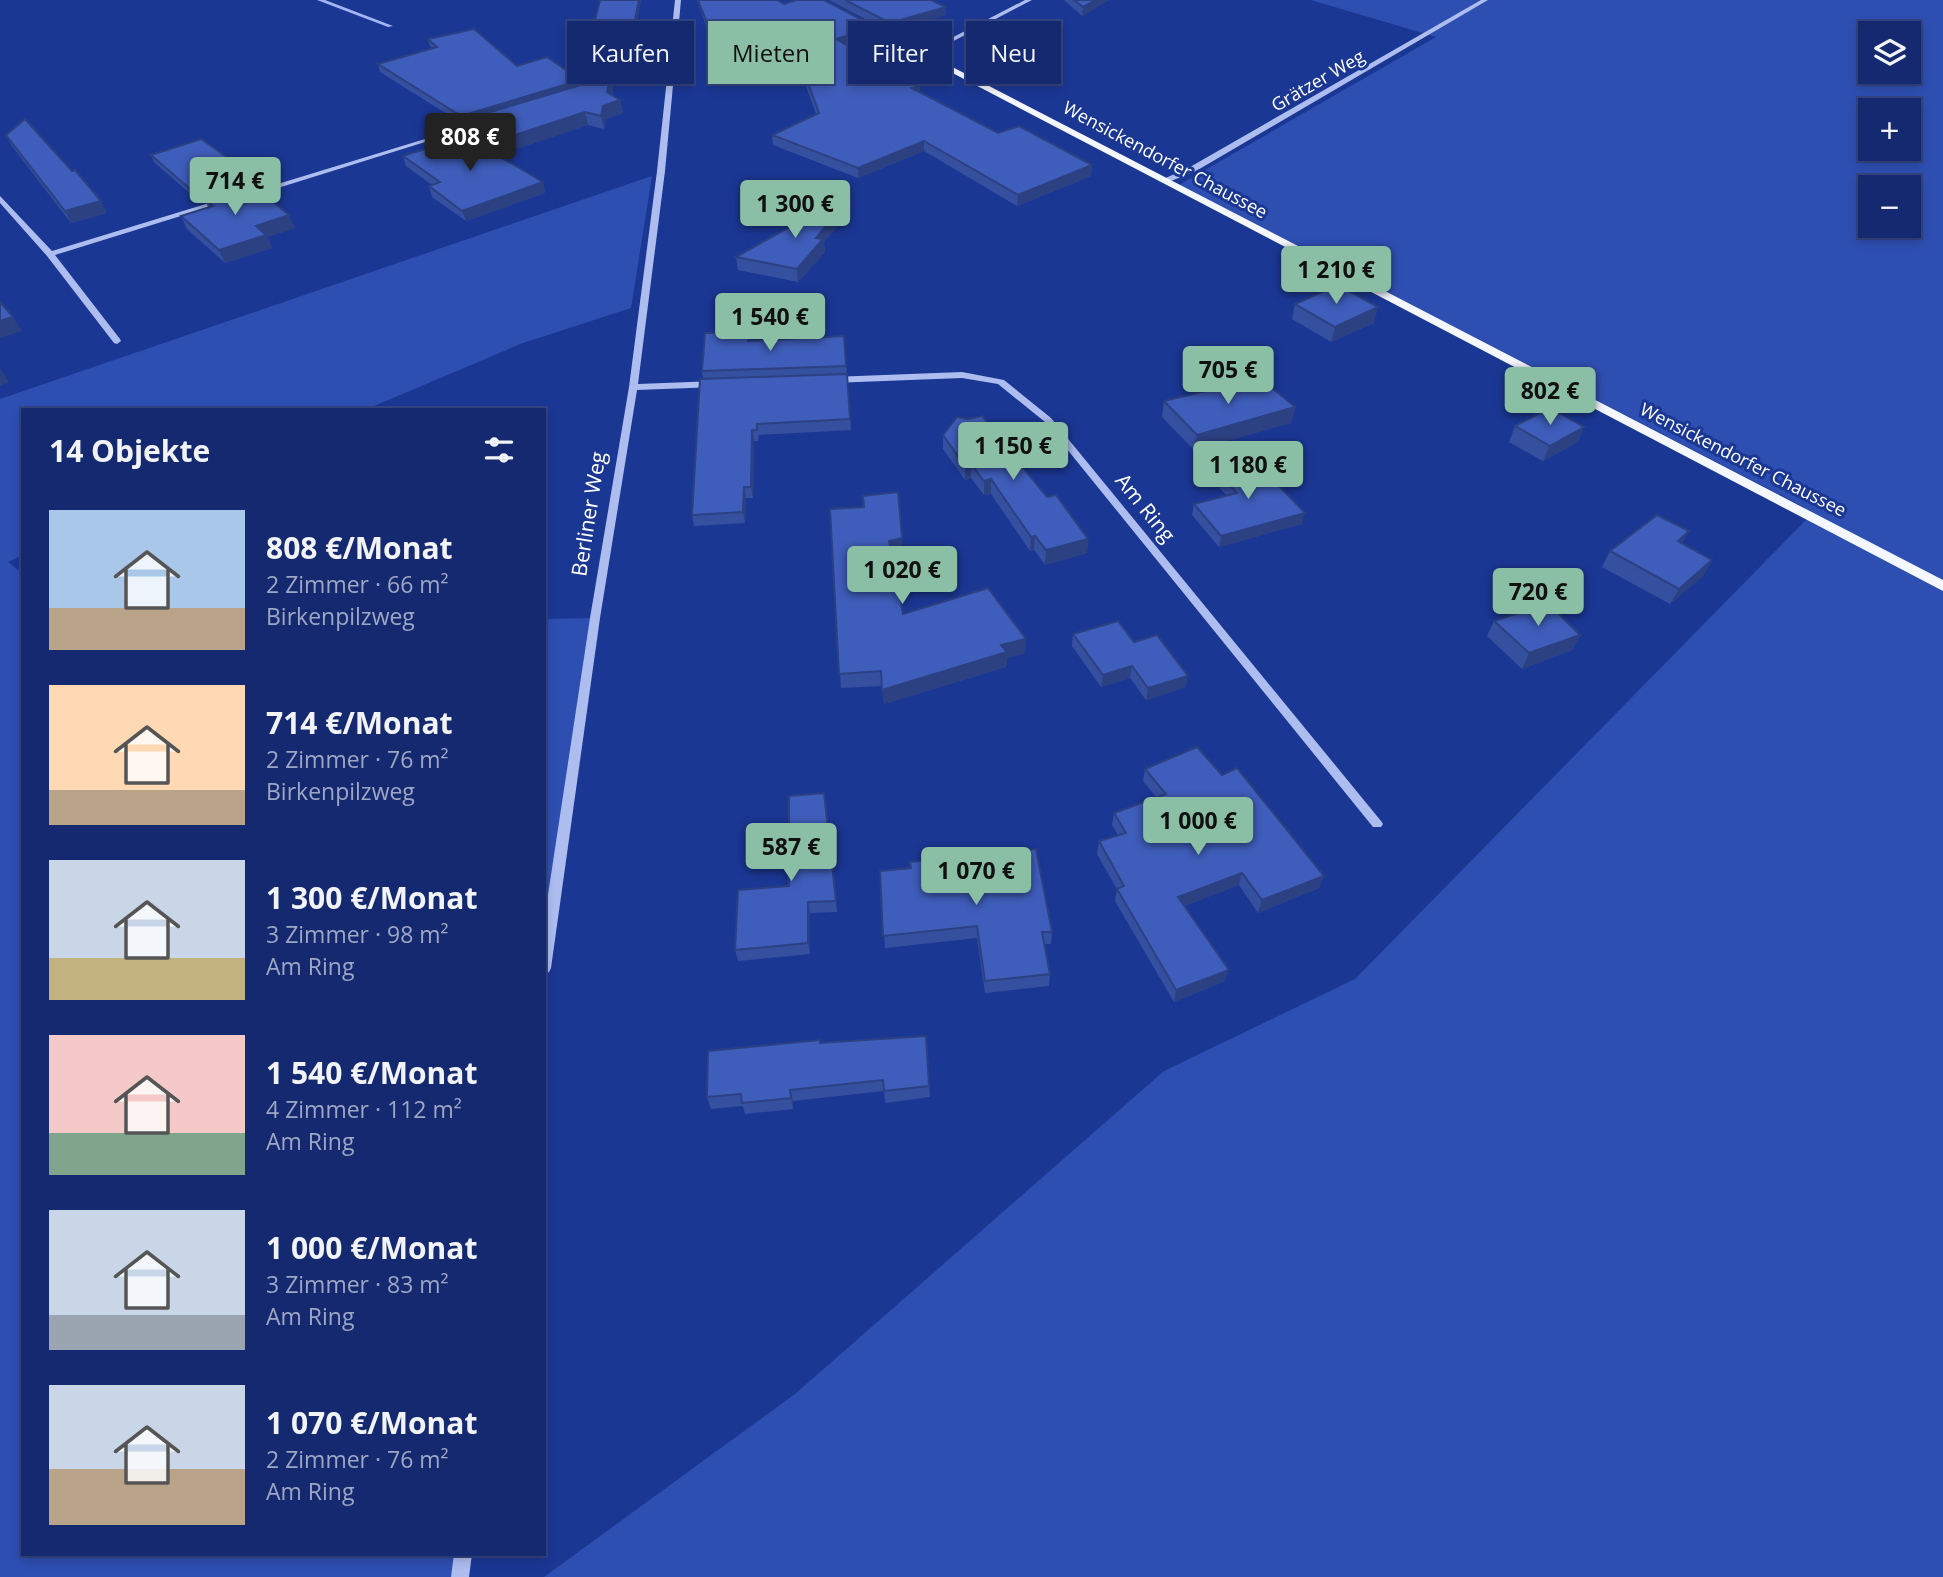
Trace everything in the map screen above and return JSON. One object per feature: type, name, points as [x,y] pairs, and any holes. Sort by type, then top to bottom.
[{"type":"main road","name":"Wensickendorfer Chaussee","points":[[817,0],[857,21]]},
{"type":"main road","name":"Wensickendorfer Chaussee","points":[[952,71],[1943,586]]},
{"type":"street","name":"Berliner Weg","points":[[676,21],[678,0]]},
{"type":"street","points":[[952,40],[1029,0]]},
{"type":"street","name":"Grätzer Weg","points":[[1163,181],[1204,163],[1485,0]]},
{"type":"street","points":[[592,90],[612,84]]},
{"type":"street","name":"Berliner Weg","points":[[546,954],[594,618],[633,387],[661,172],[669,84]]},
{"type":"street","points":[[50,254],[499,118]]},
{"type":"street","points":[[0,198],[50,254],[117,341]]},
{"type":"street","name":"Am Ring","points":[[825,380],[962,375],[1001,382],[1048,420],[1377,824]]},
{"type":"street","points":[[633,387],[729,384]]},
{"type":"street","points":[[460,1577],[463,1556]]},
{"type":"shaded area","points":[[1311,0],[1943,0],[1943,1577],[544,1577],[795,1394],[1164,1071],[1355,979],[1807,519],[1804,507],[1179,185],[1436,37]]},
{"type":"shaded area","points":[[652,176],[631,308],[523,343],[369,408],[21,408],[21,556],[8,562],[21,572],[21,1556],[456,1556],[453,1577],[0,1577],[0,399]]},
{"type":"shaded area","points":[[595,618],[546,924],[546,619]]},
{"type":"building","points":[[600,0],[639,0],[635,21],[595,21]]},
{"type":"building","points":[[698,0],[777,0],[784,4],[796,0],[824,0],[864,21],[848,21],[848,35],[836,39],[848,46],[848,84],[916,84],[920,86],[912,88],[998,133],[1019,126],[1092,165],[1018,195],[924,141],[858,168],[772,135],[819,113],[808,84],[834,84],[834,21],[708,21],[708,25]]},
{"type":"building","points":[[845,0],[931,0],[946,7],[897,21],[886,21]]},
{"type":"building","points":[[1074,0],[1096,0],[1083,7]]},
{"type":"building","points":[[474,29],[517,66],[547,57],[567,71],[568,84],[461,116],[378,64],[437,47],[428,39]]},
{"type":"building","points":[[584,84],[609,84],[607,92],[620,100],[603,106],[601,116],[585,112],[503,139],[470,118]]},
{"type":"building","points":[[25,119],[101,201],[65,211],[6,135]]},
{"type":"building","points":[[465,136],[543,182],[462,211],[429,186],[440,182],[403,156]]},
{"type":"building","points":[[201,139],[241,167],[230,171],[244,182],[198,196],[151,155]]},
{"type":"building","points":[[251,184],[289,215],[256,226],[266,235],[219,250],[181,216],[213,206],[204,198]]},
{"type":"building","points":[[848,194],[850,197],[816,238],[823,239],[797,269],[736,257]]},
{"type":"building","points":[[1338,285],[1378,307],[1335,327],[1295,304]]},
{"type":"building","points":[[0,302],[13,317],[0,321]]},
{"type":"building","points":[[748,332],[748,341],[844,336],[846,366],[702,371],[705,333]]},
{"type":"building","points":[[847,374],[850,419],[757,424],[757,430],[752,430],[751,487],[744,487],[743,512],[692,515],[700,379]]},
{"type":"building","points":[[1260,378],[1295,407],[1197,435],[1164,401]]},
{"type":"building","points":[[1550,408],[1584,427],[1550,446],[1515,426]]},
{"type":"building","points":[[982,416],[989,424],[1010,430],[1001,441],[1047,497],[1056,495],[1088,539],[1046,550],[1035,536],[1031,537],[991,479],[984,481],[971,464],[965,466],[943,435],[957,417],[968,419]]},
{"type":"building","points":[[1254,460],[1305,513],[1221,536],[1194,504],[1237,493],[1216,471]]},
{"type":"building","points":[[898,492],[902,538],[889,541],[903,614],[988,588],[1026,639],[1001,645],[1007,652],[882,690],[881,671],[839,674],[830,509],[864,507],[863,496]]},
{"type":"building","points":[[1657,515],[1689,531],[1678,541],[1712,560],[1679,589],[1610,551]]},
{"type":"building","points":[[1548,603],[1580,635],[1529,653],[1494,621]]},
{"type":"building","points":[[1118,621],[1134,642],[1157,635],[1188,676],[1148,688],[1132,666],[1103,675],[1073,634]]},
{"type":"building","points":[[1197,747],[1222,775],[1237,768],[1324,876],[1262,900],[1242,873],[1178,897],[1229,970],[1176,990],[1117,889],[1124,886],[1099,841],[1126,833],[1114,813],[1166,794],[1145,769]]},
{"type":"building","points":[[824,793],[836,901],[808,902],[808,943],[735,950],[738,890],[789,886],[789,796]]},
{"type":"building","points":[[1036,849],[1052,932],[1042,932],[1050,974],[985,981],[977,926],[883,936],[880,871],[911,868],[910,862]]},
{"type":"building","points":[[926,1036],[929,1086],[884,1091],[883,1080],[790,1090],[791,1098],[742,1103],[741,1094],[707,1097],[708,1051],[820,1040],[820,1043]]},
{"type":"waterway","points":[[320,0],[390,26]]}]
